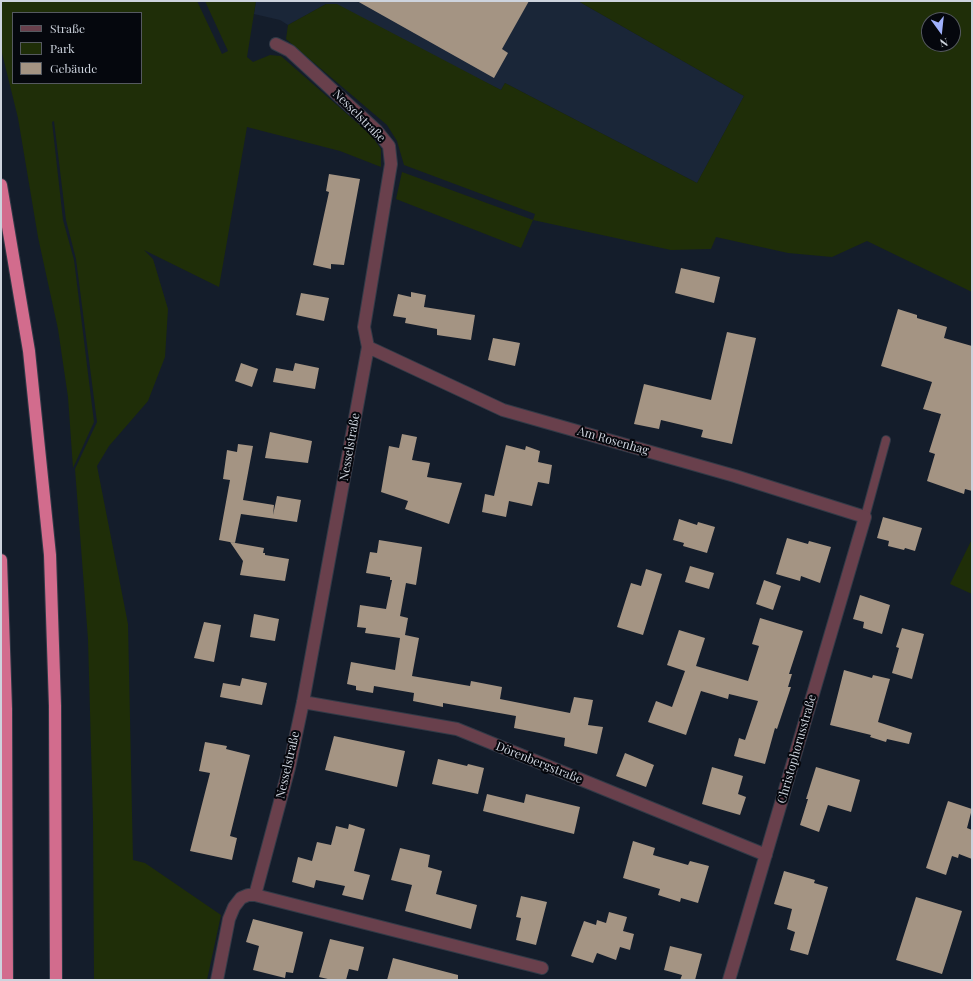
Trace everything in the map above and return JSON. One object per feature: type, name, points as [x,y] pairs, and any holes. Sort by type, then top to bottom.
[{"type":"highway","points":[[1,185],[30,359],[50,555],[55,706],[56,980]]},
{"type":"highway","points":[[1,560],[6,658],[7,980]]},
{"type":"street","name":"Nesselstraße","points":[[255,895],[289,768],[303,702],[368,347],[364,327],[391,164],[389,146],[377,131],[290,51],[276,44]]},
{"type":"street","name":"Am Rosenhag","points":[[368,347],[503,410],[735,476],[865,518]]},
{"type":"street","name":"Christophorusstraße","points":[[729,980],[865,518]]},
{"type":"street","name":"Dörenbergstraße","points":[[303,702],[457,729],[766,855]]},
{"type":"street","points":[[217,980],[229,919],[234,907],[241,898],[248,895],[255,895],[542,968]]},
{"type":"lane","points":[[865,518],[886,440]]},
{"type":"shaded area","points":[[256,1],[578,1],[744,96],[697,183],[505,83],[501,90],[326,4],[288,25],[280,20],[254,14]]},
{"type":"green space","points":[[1,1],[197,1],[222,54],[228,51],[205,1],[256,1],[247,57],[253,62],[270,55],[281,56],[371,135],[381,149],[381,167],[340,151],[247,127],[219,287],[144,250],[153,259],[168,309],[165,357],[148,401],[109,446],[97,466],[128,624],[133,860],[145,863],[221,915],[207,980],[94,980],[93,820],[88,639],[75,469],[97,422],[76,259],[66,220],[54,121],[52,122],[63,220],[74,260],[94,422],[73,468],[68,397],[58,329],[38,237],[18,118],[1,49]]},
{"type":"green space","points":[[578,1],[972,1],[972,292],[867,241],[832,257],[788,253],[716,237],[711,249],[671,250],[533,220],[535,214],[404,165],[397,141],[387,125],[286,39],[288,25],[326,4],[337,4],[501,90],[505,83],[697,183],[744,96]]},
{"type":"green space","points":[[402,172],[533,220],[521,248],[396,199]]},
{"type":"green space","points":[[972,539],[972,594],[950,584]]},
{"type":"building","points":[[357,1],[529,1],[502,49],[508,53],[494,78]]},
{"type":"building","points":[[329,174],[360,179],[344,265],[331,264],[331,269],[313,265],[329,192],[326,191]]},
{"type":"building","points":[[681,268],[720,277],[714,303],[675,293]]},
{"type":"building","points":[[411,292],[426,295],[424,307],[475,315],[471,340],[437,335],[437,329],[405,323],[406,318],[393,316],[398,294],[411,297]]},
{"type":"building","points":[[301,293],[329,298],[324,321],[296,315]]},
{"type":"building","points":[[898,309],[917,315],[917,318],[947,327],[944,338],[972,346],[972,491],[965,489],[964,494],[927,481],[935,454],[929,452],[941,414],[923,409],[932,382],[881,366]]},
{"type":"building","points":[[727,332],[756,338],[732,444],[701,437],[703,430],[661,420],[659,429],[634,424],[644,384],[711,400]]},
{"type":"building","points":[[493,338],[520,343],[515,366],[488,360]]},
{"type":"building","points":[[241,363],[258,369],[252,387],[235,381]]},
{"type":"building","points":[[295,363],[319,368],[315,389],[273,382],[276,368],[293,371]]},
{"type":"building","points":[[270,432],[312,441],[308,463],[265,458]]},
{"type":"building","points":[[402,434],[417,437],[412,460],[430,463],[427,477],[462,483],[449,524],[405,509],[408,501],[381,492],[389,446],[399,448]]},
{"type":"building","points":[[238,444],[253,446],[243,500],[274,505],[273,515],[277,496],[301,500],[297,522],[241,514],[235,543],[219,540],[230,480],[223,479],[227,450],[237,452]]},
{"type":"building","points":[[506,445],[525,450],[526,446],[540,451],[538,462],[552,465],[549,484],[538,482],[532,506],[509,501],[506,517],[482,512],[485,494],[494,496]]},
{"type":"building","points":[[883,517],[922,528],[915,551],[888,546],[889,541],[877,538]]},
{"type":"building","points":[[679,519],[697,525],[698,522],[715,527],[707,553],[683,546],[684,543],[673,540]]},
{"type":"building","points":[[787,538],[808,544],[809,541],[831,547],[820,583],[801,576],[800,581],[776,574]]},
{"type":"building","points":[[379,540],[422,547],[416,585],[406,583],[400,616],[408,618],[405,635],[419,638],[412,676],[470,686],[471,681],[502,687],[500,699],[570,713],[574,697],[593,700],[588,725],[603,727],[597,754],[564,746],[565,738],[514,728],[516,716],[443,703],[443,707],[413,701],[414,693],[374,686],[373,693],[356,690],[356,686],[347,684],[351,662],[395,670],[400,638],[365,633],[366,628],[357,627],[360,605],[386,609],[392,580],[390,580],[390,577],[366,573],[370,552],[377,553]]},
{"type":"building","points":[[230,542],[264,548],[263,553],[265,553],[265,555],[289,559],[285,581],[240,575],[243,561]]},
{"type":"building","points":[[690,566],[714,573],[709,589],[685,582]]},
{"type":"building","points":[[646,569],[662,574],[643,635],[617,627],[631,583],[641,586]]},
{"type":"building","points":[[764,580],[781,586],[773,610],[756,604]]},
{"type":"building","points":[[860,595],[890,605],[882,634],[863,628],[864,622],[853,619]]},
{"type":"building","points":[[254,614],[279,619],[275,641],[250,637]]},
{"type":"building","points":[[760,618],[803,631],[789,674],[792,674],[788,687],[791,687],[777,729],[775,728],[765,764],[734,756],[739,738],[745,740],[758,701],[729,694],[728,699],[701,691],[686,735],[648,722],[656,701],[672,707],[685,671],[667,665],[679,630],[705,638],[696,666],[748,681],[759,646],[752,644]]},
{"type":"building","points":[[204,622],[221,625],[214,662],[194,658]]},
{"type":"building","points":[[902,628],[924,634],[912,679],[892,673],[899,648],[896,647]]},
{"type":"building","points":[[844,670],[872,678],[873,675],[890,679],[878,722],[912,733],[909,744],[887,739],[886,742],[870,737],[871,735],[830,725]]},
{"type":"building","points":[[242,678],[267,683],[262,705],[220,697],[223,683],[240,686]]},
{"type":"building","points":[[334,736],[405,751],[397,787],[325,770]]},
{"type":"building","points":[[205,742],[227,746],[226,749],[250,755],[230,836],[237,838],[232,860],[190,851],[210,773],[199,771]]},
{"type":"building","points":[[625,753],[654,765],[646,787],[616,776]]},
{"type":"building","points":[[438,759],[467,766],[468,764],[484,768],[478,794],[432,784]]},
{"type":"building","points":[[712,767],[743,776],[738,794],[746,797],[740,815],[702,804]]},
{"type":"building","points":[[816,767],[860,780],[851,812],[828,805],[819,832],[800,825]]},
{"type":"building","points":[[487,794],[524,803],[526,794],[580,807],[574,834],[483,811]]},
{"type":"building","points":[[948,801],[972,809],[967,828],[972,830],[972,859],[959,854],[958,858],[952,856],[946,875],[926,868]]},
{"type":"building","points":[[349,824],[365,829],[354,871],[370,875],[363,900],[342,895],[345,886],[316,880],[314,888],[292,882],[298,857],[312,861],[317,842],[331,845],[336,826],[348,829]]},
{"type":"building","points":[[633,841],[655,848],[653,855],[688,865],[690,861],[709,866],[698,903],[681,898],[680,902],[658,895],[660,889],[623,878]]},
{"type":"building","points":[[400,848],[430,855],[428,867],[442,871],[436,894],[477,905],[471,929],[405,911],[412,885],[391,880]]},
{"type":"building","points":[[784,871],[815,880],[814,883],[828,887],[808,955],[790,950],[795,932],[787,929],[792,909],[774,904]]},
{"type":"building","points":[[521,896],[547,902],[536,945],[516,940],[521,918],[516,917]]},
{"type":"building","points":[[916,897],[962,911],[942,974],[896,960]]},
{"type":"building","points":[[609,912],[627,917],[623,931],[634,934],[630,950],[620,947],[616,960],[597,953],[593,963],[571,956],[584,921],[596,925],[597,920],[606,923]]},
{"type":"building","points":[[253,919],[303,932],[293,973],[286,972],[285,978],[253,970],[259,946],[246,942]]},
{"type":"building","points":[[330,939],[364,947],[358,971],[349,969],[346,980],[332,980],[319,977]]},
{"type":"building","points":[[670,946],[702,954],[695,980],[680,980],[682,975],[664,970]]},
{"type":"building","points":[[393,958],[458,975],[458,980],[387,980]]}]
